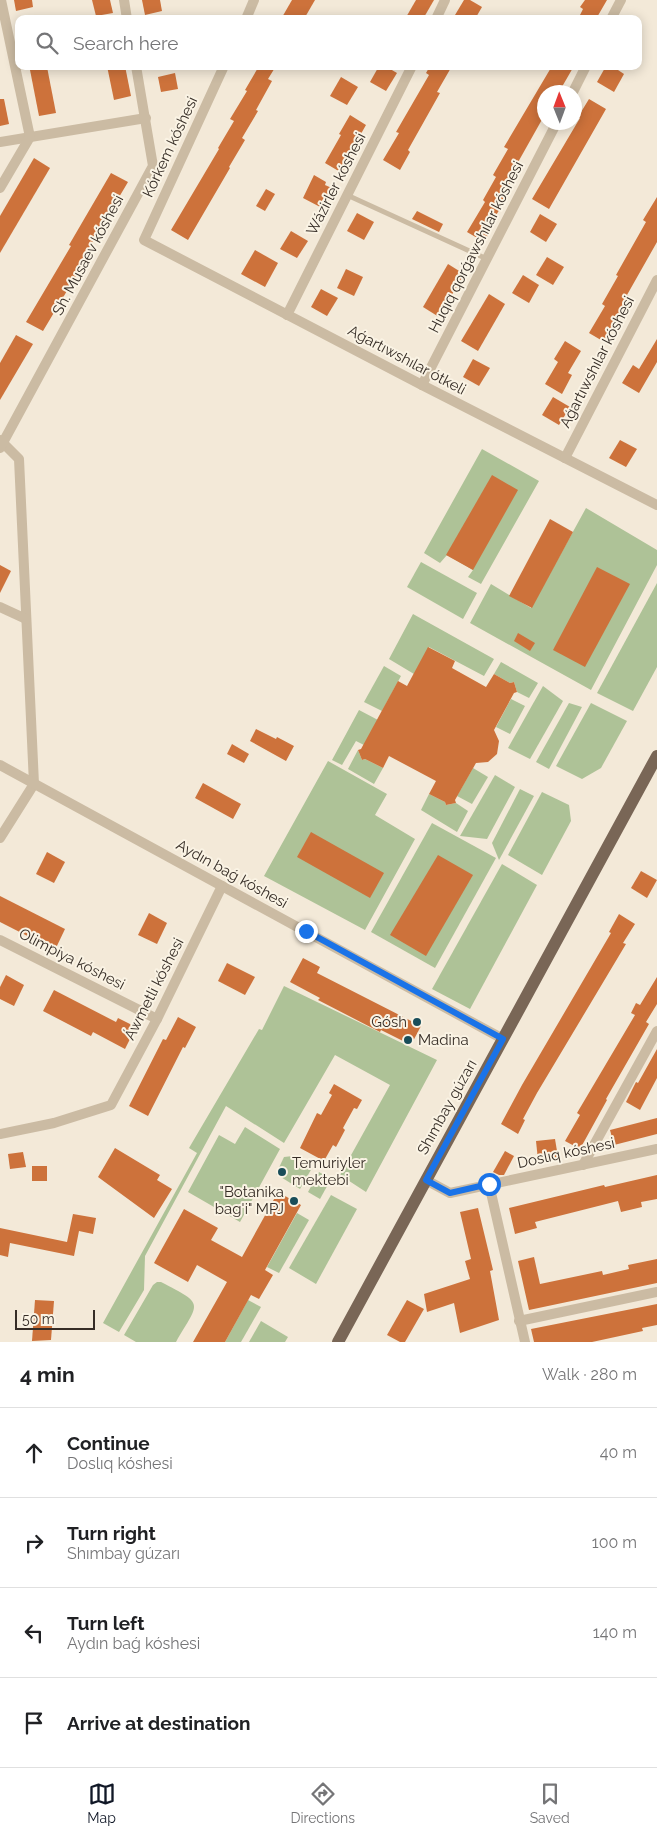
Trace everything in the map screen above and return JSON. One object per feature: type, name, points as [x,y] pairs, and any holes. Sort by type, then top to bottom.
[{"type":"main road","name":"Shımbay gúzarı","points":[[338,1342],[657,756]]},
{"type":"street","points":[[1,0],[15,66]]},
{"type":"street","points":[[124,0],[126,15]]},
{"type":"street","points":[[248,15],[254,0]]},
{"type":"street","points":[[438,15],[445,0]]},
{"type":"street","points":[[613,15],[620,0]]},
{"type":"street","points":[[0,188],[30,137],[16,70]]},
{"type":"street","name":"Sh. Musaev kóshesi","points":[[1,443],[153,166],[137,70]]},
{"type":"street","name":"Kórkem kóshesi","points":[[144,240],[222,70]]},
{"type":"street","name":"Wázirler kóshesi","points":[[288,315],[410,70]]},
{"type":"street","points":[[576,85],[584,70]]},
{"type":"street","points":[[0,142],[146,118]]},
{"type":"street","name":"Huqıq qorǵawshılar kóshesi","points":[[422,385],[553,130]]},
{"type":"street","name":"Aǵartıwshılar ótkeli","points":[[144,240],[657,505]]},
{"type":"street","name":"Aǵartıwshılar kóshesi","points":[[565,458],[657,280]]},
{"type":"street","points":[[0,838],[34,784],[19,460],[1,443]]},
{"type":"street","points":[[0,607],[26,619]]},
{"type":"street","name":"Aydın baǵ kóshesi","points":[[0,765],[503,1039]]},
{"type":"street","name":"Áwmetli kóshesi","points":[[0,1134],[54,1123],[111,1105],[157,1019],[222,886]]},
{"type":"street","name":"Olimpiya kóshesi","points":[[0,940],[157,1019]]},
{"type":"street","points":[[584,1165],[657,1031]]},
{"type":"street","name":"Doslıq kóshesi","points":[[426,1180],[450,1193],[657,1149]]},
{"type":"street","points":[[489,1184],[525,1342]]},
{"type":"street","points":[[519,1321],[657,1292]]},
{"type":"lane","points":[[347,195],[487,259]]},
{"type":"green space","points":[[482,449],[539,481],[481,584],[468,577],[473,570],[447,555],[440,563],[424,553]]},
{"type":"green space","points":[[586,508],[657,550],[657,565],[591,690],[470,623],[491,584],[531,608]]},
{"type":"green space","points":[[421,562],[477,593],[463,619],[407,587]]},
{"type":"green space","points":[[657,583],[657,667],[633,711],[597,693]]},
{"type":"green space","points":[[413,614],[494,659],[484,676],[429,647],[414,674],[389,659]]},
{"type":"green space","points":[[501,662],[538,683],[529,698],[517,692],[514,682],[510,683],[494,674]]},
{"type":"green space","points":[[384,666],[401,676],[382,711],[364,702]]},
{"type":"green space","points":[[543,686],[563,701],[530,759],[508,748]]},
{"type":"green space","points":[[511,699],[525,706],[510,734],[496,727]]},
{"type":"green space","points":[[569,703],[582,707],[549,769],[536,762]]},
{"type":"green space","points":[[591,703],[627,721],[601,768],[582,779],[556,766]]},
{"type":"green space","points":[[359,710],[378,720],[364,745],[356,741],[342,765],[332,760]]},
{"type":"green space","points":[[358,750],[362,760],[365,759],[383,768],[374,784],[348,769]]},
{"type":"green space","points":[[328,761],[387,794],[375,815],[415,839],[365,930],[264,876]]},
{"type":"green space","points":[[473,768],[488,777],[472,804],[457,796]]},
{"type":"green space","points":[[495,775],[515,787],[487,839],[460,836]]},
{"type":"green space","points":[[520,789],[534,796],[499,860],[492,843]]},
{"type":"green space","points":[[542,792],[569,805],[571,821],[542,875],[508,855]]},
{"type":"green space","points":[[429,794],[445,802],[446,805],[456,803],[468,811],[457,832],[421,810]]},
{"type":"green space","points":[[432,823],[496,858],[435,968],[371,932]]},
{"type":"green space","points":[[502,864],[537,885],[470,1009],[432,989]]},
{"type":"green space","points":[[284,986],[437,1060],[366,1192],[340,1175],[390,1085],[335,1055],[284,1143],[226,1106],[145,1256],[144,1290],[119,1332],[103,1323],[197,1153],[189,1148],[259,1029],[262,1030]]},
{"type":"green space","points":[[245,1127],[280,1149],[240,1222],[188,1192],[219,1135],[235,1144]]},
{"type":"green space","points":[[293,1156],[312,1168],[300,1189],[276,1174],[284,1157]]},
{"type":"green space","points":[[319,1172],[331,1179],[320,1199],[308,1192]]},
{"type":"green space","points":[[331,1195],[357,1209],[316,1284],[289,1268]]},
{"type":"green space","points":[[297,1213],[309,1220],[279,1273],[267,1267]]},
{"type":"green space","points":[[161,1282],[185,1295],[194,1305],[193,1311],[176,1342],[136,1342],[124,1335],[153,1285]]},
{"type":"green space","points":[[248,1300],[261,1307],[241,1342],[225,1342]]},
{"type":"green space","points":[[261,1321],[288,1337],[285,1342],[249,1342]]},
{"type":"building","points":[[14,0],[32,0],[33,7],[16,11]]},
{"type":"building","points":[[92,0],[110,0],[113,13],[96,15]]},
{"type":"building","points":[[142,0],[160,0],[162,11],[145,15]]},
{"type":"building","points":[[292,0],[315,0],[306,15],[283,15]]},
{"type":"building","points":[[416,0],[434,0],[425,15],[407,15]]},
{"type":"building","points":[[464,0],[470,0],[482,7],[477,15],[455,15]]},
{"type":"building","points":[[585,0],[607,0],[598,15],[580,15],[583,9],[580,7]]},
{"type":"building","points":[[30,70],[48,70],[56,113],[39,116]]},
{"type":"building","points":[[108,70],[126,70],[131,96],[114,100]]},
{"type":"building","points":[[257,70],[274,70],[268,79],[272,81],[256,110],[258,111],[242,138],[245,140],[188,240],[171,230],[234,121],[230,119],[247,91],[245,90]]},
{"type":"building","points":[[377,70],[392,70],[397,73],[386,91],[370,82]]},
{"type":"building","points":[[428,70],[450,70],[437,92],[440,93],[408,150],[410,152],[400,170],[383,160],[399,133],[396,132],[429,75],[426,73]]},
{"type":"building","points":[[550,70],[572,70],[563,85],[541,85]]},
{"type":"building","points":[[604,70],[618,70],[624,74],[614,92],[597,82]]},
{"type":"building","points":[[175,73],[178,89],[161,92],[158,77]]},
{"type":"building","points":[[341,77],[358,87],[347,105],[330,96]]},
{"type":"building","points":[[537,91],[537,128],[517,164],[520,166],[506,190],[510,192],[492,222],[495,223],[484,242],[467,232],[485,202],[483,200],[496,177],[493,175],[508,149],[504,147]]},
{"type":"building","points":[[0,99],[4,99],[9,124],[0,126]]},
{"type":"building","points":[[589,99],[606,109],[549,209],[532,199],[573,130],[582,130],[582,110]]},
{"type":"building","points":[[350,115],[366,125],[350,153],[352,154],[342,173],[325,163]]},
{"type":"building","points":[[34,158],[50,168],[0,253],[0,216]]},
{"type":"building","points":[[111,173],[128,182],[83,258],[86,259],[43,331],[26,322]]},
{"type":"building","points":[[314,175],[326,182],[325,185],[334,189],[324,209],[303,198]]},
{"type":"building","points":[[266,189],[275,194],[265,211],[256,206]]},
{"type":"building","points":[[657,197],[657,242],[627,295],[629,296],[613,323],[616,325],[606,343],[589,333],[605,306],[602,304],[618,276],[616,275],[646,222],[643,220]]},
{"type":"building","points":[[417,211],[443,224],[439,232],[412,219]]},
{"type":"building","points":[[357,213],[374,222],[364,240],[347,231]]},
{"type":"building","points":[[540,214],[557,224],[546,242],[530,232]]},
{"type":"building","points":[[291,231],[308,241],[297,258],[280,249]]},
{"type":"building","points":[[255,250],[278,263],[265,287],[241,274]]},
{"type":"building","points":[[547,257],[564,267],[553,285],[536,275]]},
{"type":"building","points":[[448,264],[464,274],[439,317],[423,307]]},
{"type":"building","points":[[346,269],[363,277],[354,296],[337,288]]},
{"type":"building","points":[[523,275],[539,285],[529,303],[512,293]]},
{"type":"building","points":[[321,289],[338,298],[327,316],[311,307]]},
{"type":"building","points":[[489,294],[505,304],[478,351],[461,341]]},
{"type":"building","points":[[16,335],[33,344],[0,400],[0,363]]},
{"type":"building","points":[[657,339],[657,362],[639,393],[622,383],[633,365],[639,369]]},
{"type":"building","points":[[565,341],[581,351],[568,373],[572,375],[562,394],[545,384],[558,362],[554,359]]},
{"type":"building","points":[[473,359],[490,368],[479,386],[463,377]]},
{"type":"building","points":[[553,397],[570,407],[559,425],[542,415]]},
{"type":"building","points":[[620,440],[637,449],[626,467],[609,458]]},
{"type":"building","points":[[492,475],[518,490],[473,570],[446,555]]},
{"type":"building","points":[[550,519],[573,532],[532,608],[509,596]]},
{"type":"building","points":[[0,565],[11,571],[0,593]]},
{"type":"building","points":[[597,567],[630,584],[585,667],[553,650]]},
{"type":"building","points":[[518,633],[535,643],[530,651],[514,641]]},
{"type":"building","points":[[428,647],[455,661],[452,668],[486,687],[494,674],[510,683],[514,682],[517,692],[514,693],[494,730],[499,741],[497,754],[488,762],[476,763],[455,800],[456,803],[446,805],[445,802],[429,794],[436,781],[389,756],[383,768],[365,759],[362,760],[358,750],[361,749],[398,681],[407,686]]},
{"type":"building","points":[[256,729],[294,746],[286,761],[250,741]]},
{"type":"building","points":[[232,744],[249,754],[244,763],[227,754]]},
{"type":"building","points":[[203,783],[241,804],[233,819],[195,798]]},
{"type":"building","points":[[311,832],[384,873],[370,898],[297,857]]},
{"type":"building","points":[[47,852],[65,862],[54,883],[36,874]]},
{"type":"building","points":[[438,855],[473,875],[426,956],[390,935]]},
{"type":"building","points":[[641,871],[657,880],[647,898],[631,888]]},
{"type":"building","points":[[0,896],[65,929],[55,950],[0,922]]},
{"type":"building","points":[[149,913],[167,923],[157,944],[138,935]]},
{"type":"building","points":[[619,914],[635,924],[623,943],[626,944],[537,1093],[523,1119],[525,1120],[518,1134],[501,1124],[611,933],[609,932]]},
{"type":"building","points":[[303,958],[320,967],[317,973],[421,1026],[411,1045],[381,1030],[380,1032],[318,1000],[320,998],[290,982]]},
{"type":"building","points":[[227,963],[255,977],[245,995],[218,981]]},
{"type":"building","points":[[6,975],[24,985],[14,1006],[0,999],[0,987]]},
{"type":"building","points":[[657,977],[657,1004],[646,1022],[649,1024],[580,1149],[565,1141],[580,1115],[577,1113],[635,1015],[631,1013],[636,1003],[640,1005]]},
{"type":"building","points":[[54,990],[116,1022],[118,1018],[136,1027],[125,1049],[93,1032],[91,1036],[43,1011]]},
{"type":"building","points":[[178,1017],[196,1027],[185,1048],[183,1047],[148,1116],[129,1106],[163,1039],[166,1040]]},
{"type":"building","points":[[657,1049],[657,1078],[640,1110],[626,1102]]},
{"type":"building","points":[[334,1084],[362,1100],[357,1109],[354,1108],[343,1128],[345,1130],[336,1147],[333,1145],[324,1161],[300,1148],[317,1113],[321,1115],[332,1095],[329,1093]]},
{"type":"building","points":[[657,1118],[657,1134],[614,1145],[610,1130]]},
{"type":"building","points":[[555,1139],[558,1157],[538,1160],[536,1141]]},
{"type":"building","points":[[115,1148],[160,1175],[157,1180],[172,1189],[154,1218],[98,1177]]},
{"type":"building","points":[[505,1151],[514,1156],[504,1175],[499,1175],[493,1172]]},
{"type":"building","points":[[23,1152],[26,1167],[10,1169],[8,1154]]},
{"type":"building","points":[[32,1166],[47,1166],[47,1181],[32,1181]]},
{"type":"building","points":[[657,1175],[657,1199],[641,1202],[642,1207],[621,1212],[618,1201],[535,1222],[537,1228],[515,1234],[509,1208],[604,1185],[605,1187]]},
{"type":"building","points":[[278,1192],[301,1205],[265,1270],[273,1275],[259,1299],[251,1295],[225,1342],[193,1342],[227,1282],[197,1265],[188,1282],[154,1263],[184,1209],[218,1228],[211,1240],[242,1257]]},
{"type":"building","points":[[478,1208],[493,1270],[490,1271],[499,1320],[460,1333],[454,1303],[427,1312],[424,1294],[470,1279],[465,1261],[471,1259],[460,1212]]},
{"type":"building","points":[[73,1214],[96,1218],[93,1234],[79,1231],[74,1256],[10,1243],[8,1257],[0,1255],[0,1228],[67,1242]]},
{"type":"building","points":[[534,1257],[540,1284],[602,1271],[603,1275],[629,1269],[628,1265],[657,1259],[657,1283],[529,1310],[518,1261]]},
{"type":"building","points":[[35,1300],[54,1301],[51,1340],[32,1341]]},
{"type":"building","points":[[407,1300],[424,1309],[405,1342],[400,1342],[387,1335]]},
{"type":"building","points":[[657,1304],[657,1325],[642,1328],[643,1331],[592,1342],[534,1342],[531,1329]]},
{"type":"place","name":"Gósh","points":[[417,1022]]},
{"type":"place","name":"Madina","points":[[408,1040]]},
{"type":"place","name":"Temuriyler mektebi","points":[[282,1172]]},
{"type":"place","name":"\"Botanika bag'i\" MPJ","points":[[294,1201]]},
{"type":"route","points":[[306,931],[503,1039],[426,1180],[450,1193],[489,1184]]}]
